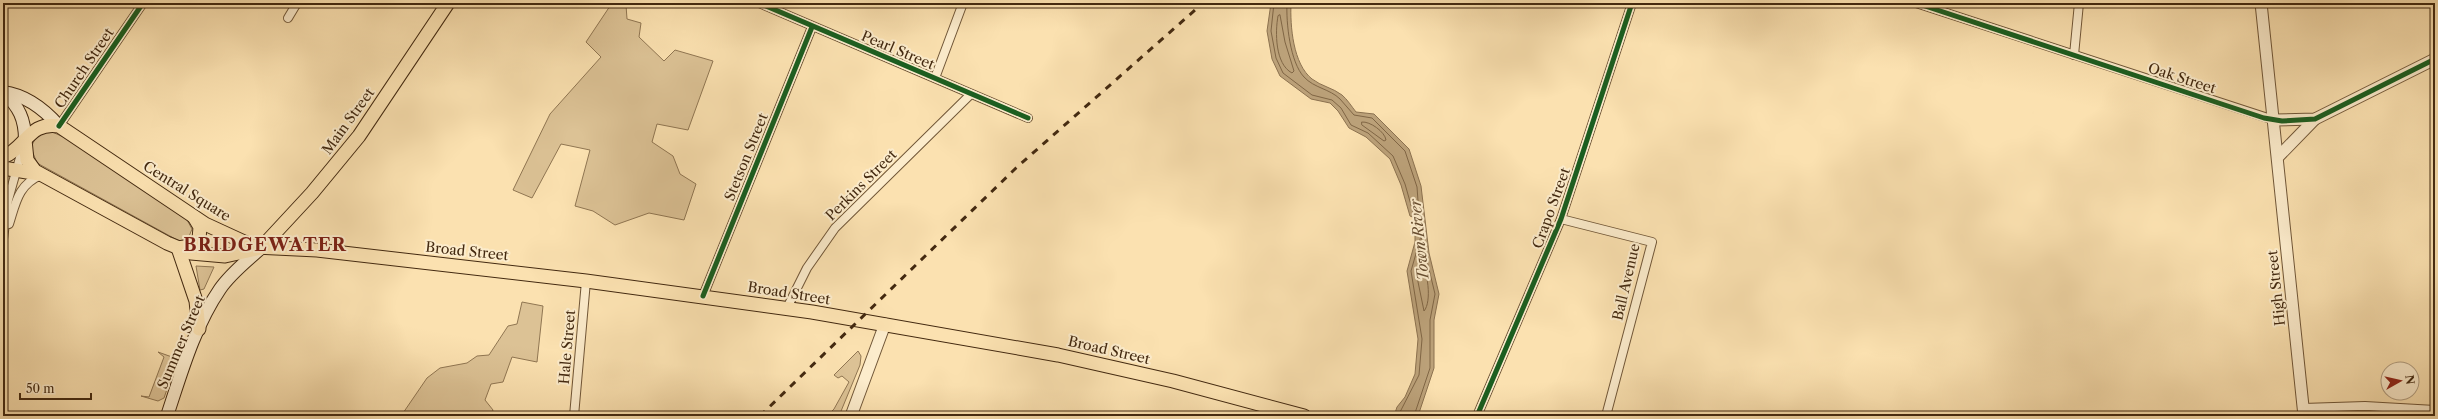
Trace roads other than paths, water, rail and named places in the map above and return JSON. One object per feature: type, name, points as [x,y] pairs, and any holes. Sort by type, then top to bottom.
[{"type":"main road","name":"Main Street","points":[[260,248],[312,193],[359,136],[448,3]]},
{"type":"main road","points":[[3,92],[31,102],[47,113],[59,126]]},
{"type":"main road","points":[[3,92],[20,111],[24,121],[25,155],[29,165],[41,175],[178,248],[191,253],[214,256],[237,254],[260,248]]},
{"type":"main road","points":[[3,157],[15,151],[28,135],[39,129],[59,126]]},
{"type":"main road","name":"Central Square","points":[[59,126],[194,216],[233,238],[260,248]]},
{"type":"main road","points":[[3,168],[41,175]]},
{"type":"main road","points":[[178,248],[191,246],[199,240],[200,227],[194,216]]},
{"type":"main road","points":[[178,248],[196,301],[199,328]]},
{"type":"main road","name":"Broad Street","points":[[260,248],[317,250],[586,281],[787,308],[1084,360],[1179,382],[1304,416]]},
{"type":"main road","name":"Summer Street","points":[[167,416],[199,328],[220,290],[260,248]]},
{"type":"street","name":"Church Street","points":[[59,126],[143,3]]},
{"type":"street","points":[[288,18],[297,3]]},
{"type":"street","name":"Pearl Street","points":[[759,3],[812,27],[1028,118]]},
{"type":"street","points":[[935,78],[963,3]]},
{"type":"street","name":"Crapo Street","points":[[1477,416],[1562,219],[1632,3]]},
{"type":"street","name":"Oak Street","points":[[1916,3],[2274,120],[2315,119],[2435,59]]},
{"type":"street","points":[[2074,55],[2079,3]]},
{"type":"street","name":"High Street","points":[[2261,3],[2304,412]]},
{"type":"street","name":"Stetson Street","points":[[703,296],[812,27]]},
{"type":"street","name":"Perkins Street","points":[[787,308],[813,259],[835,228],[971,94]]},
{"type":"street","points":[[2278,157],[2315,119]]},
{"type":"street","points":[[3,241],[8,200],[25,140]]},
{"type":"street","points":[[3,241],[22,187],[29,180],[41,175]]},
{"type":"street","name":"Ball Avenue","points":[[1562,219],[1652,242],[1606,416]]},
{"type":"street","name":"Hale Street","points":[[574,416],[586,281]]},
{"type":"street","points":[[851,416],[885,324]]},
{"type":"street","points":[[2304,412],[2366,406],[2435,410]]},
{"type":"water","name":"Town River","points":[[1271,3],[1291,3],[1291,22],[1294,44],[1301,64],[1312,79],[1342,95],[1356,112],[1374,114],[1409,149],[1421,186],[1429,253],[1439,294],[1434,320],[1434,368],[1418,416],[1394,416],[1397,407],[1405,397],[1415,374],[1418,339],[1407,271],[1415,242],[1415,218],[1410,216],[1401,185],[1390,159],[1366,137],[1349,128],[1338,111],[1330,103],[1311,99],[1280,76],[1272,59],[1267,31]]},
{"type":"railway","points":[[760,416],[1016,168],[1203,3]]},
{"type":"district","name":"BRIDGEWATER","points":[[265,245]]}]
